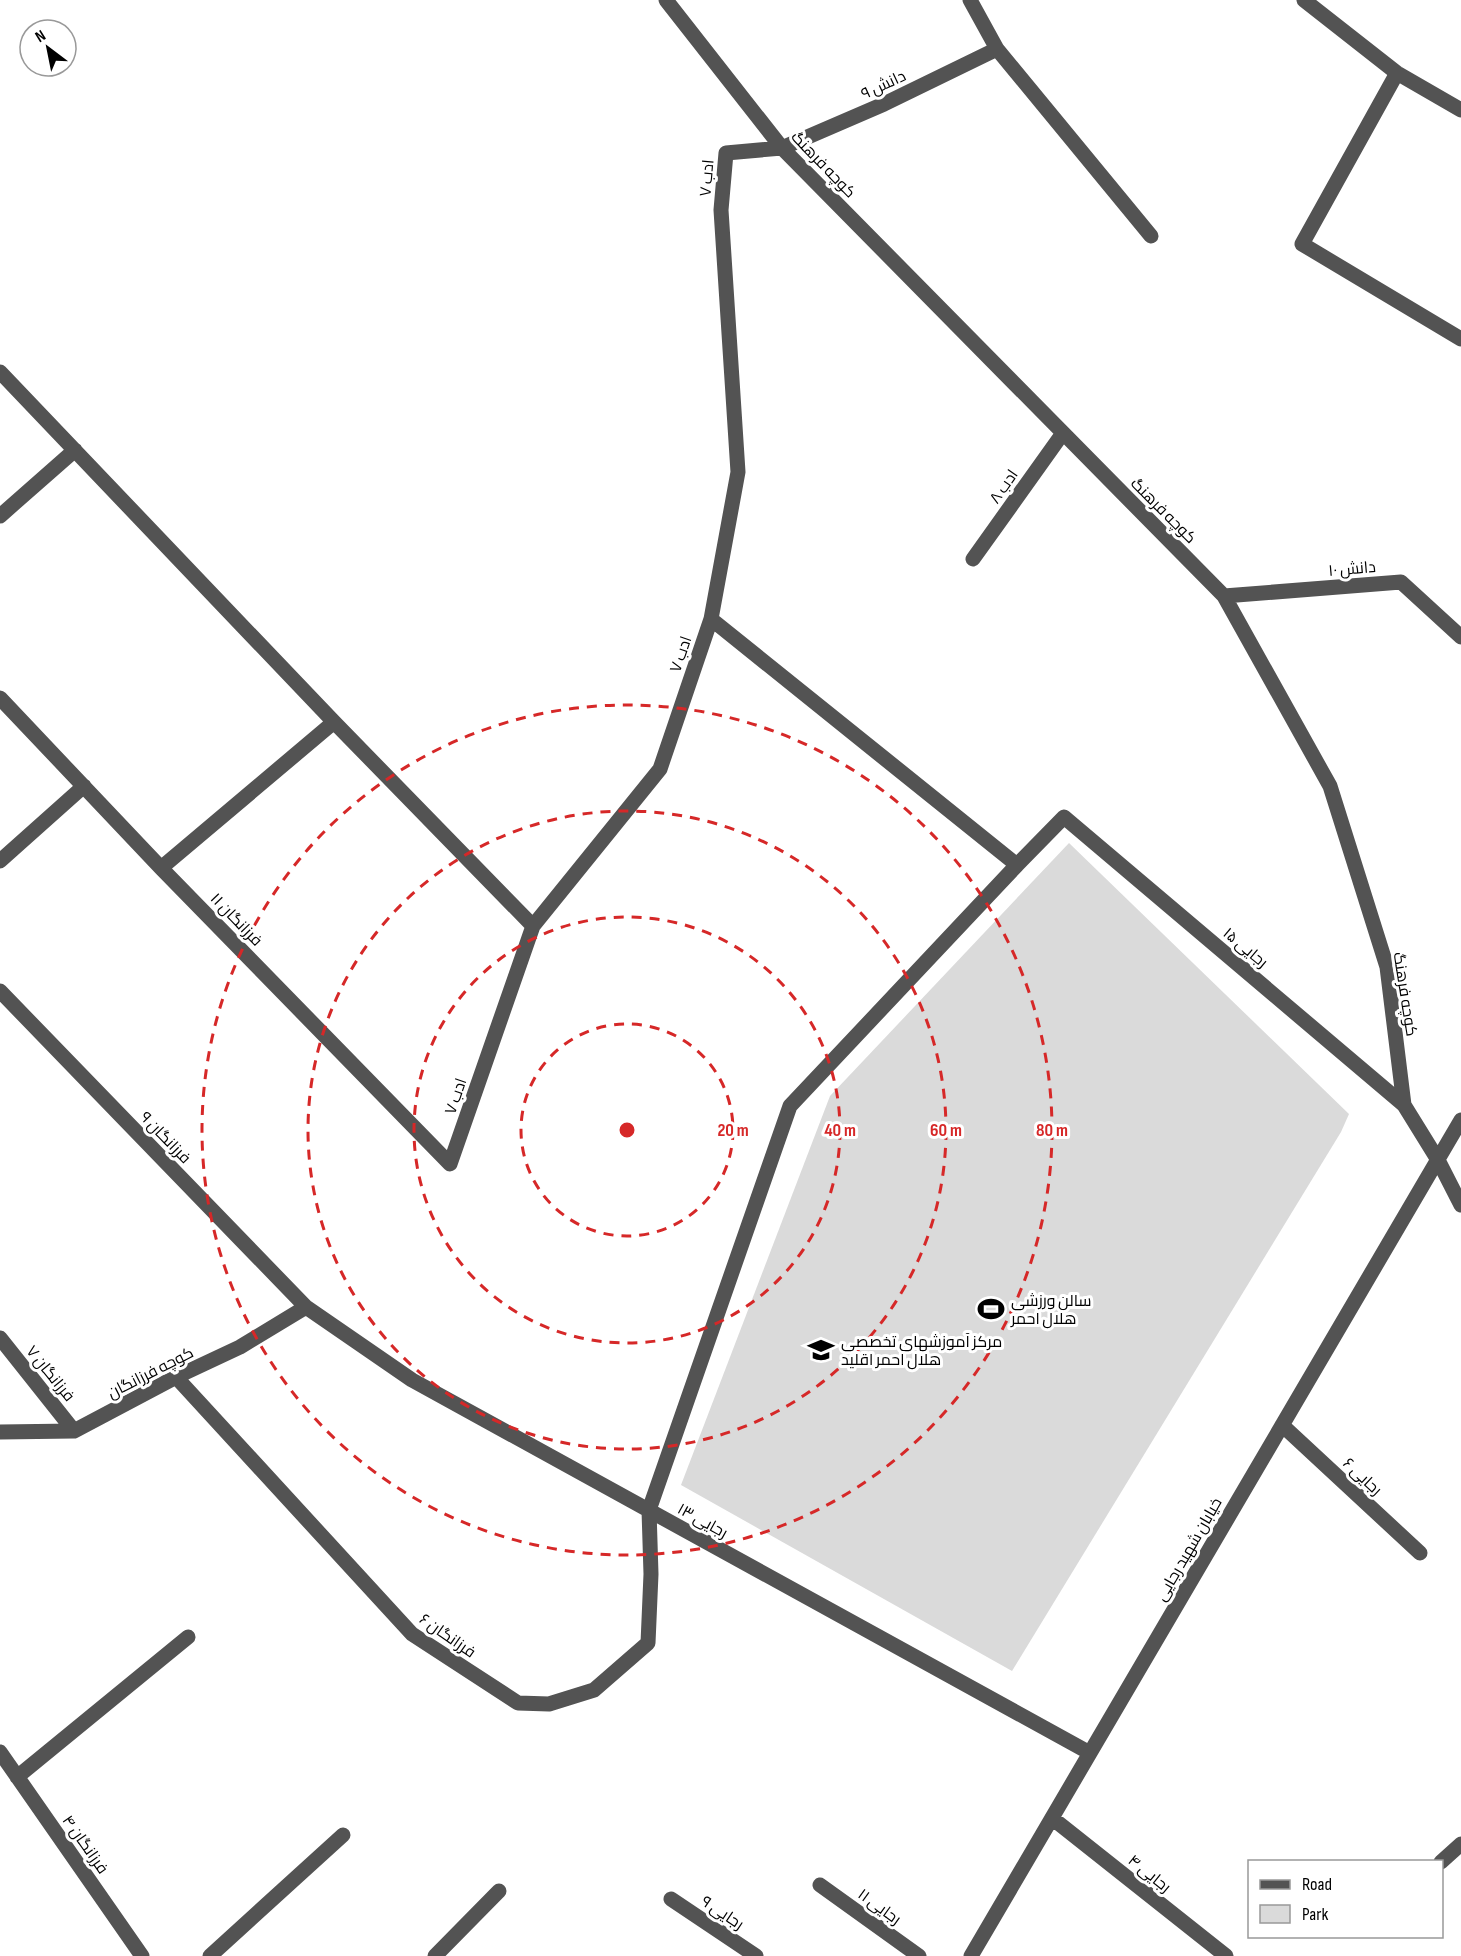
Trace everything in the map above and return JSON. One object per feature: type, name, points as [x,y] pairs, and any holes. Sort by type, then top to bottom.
[{"type":"street","name":"کوچه فرهنگ","points":[[666,0],[782,148],[1224,596],[1330,786],[1386,967],[1404,1105],[1438,1160],[1461,1205]]},
{"type":"street","points":[[970,0],[997,49],[1150,236]]},
{"type":"street","points":[[1304,0],[1397,73],[1461,110]]},
{"type":"street","name":"دانش ۹","points":[[782,148],[884,104],[997,49]]},
{"type":"street","points":[[1397,73],[1302,244],[1461,339]]},
{"type":"street","name":"ادب ۷","points":[[450,1164],[533,926],[660,769],[711,619],[738,472],[721,210],[726,153],[782,148]]},
{"type":"street","points":[[0,372],[334,722],[533,926]]},
{"type":"street","name":"ادب ۸","points":[[973,559],[1063,433]]},
{"type":"street","points":[[0,516],[75,450]]},
{"type":"street","name":"دانش ۱۰","points":[[1224,596],[1401,582],[1461,637]]},
{"type":"street","points":[[649,1510],[790,1106],[1017,865],[711,619]]},
{"type":"street","name":"فرزانگان ۱۱","points":[[0,698],[161,868],[450,1164]]},
{"type":"street","points":[[161,868],[334,722]]},
{"type":"street","points":[[0,861],[84,786]]},
{"type":"street","name":"رجایی ۱۵","points":[[1017,865],[1064,817],[1404,1105]]},
{"type":"street","name":"فرزانگان ۹","points":[[0,991],[306,1307]]},
{"type":"street","name":"خیابان شهید رجایی","points":[[971,1956],[1461,1120]]},
{"type":"street","name":"رجایی ۱۳","points":[[306,1307],[412,1380],[1090,1753]]},
{"type":"street","name":"کوچه فرزانگان","points":[[0,1432],[74,1431],[176,1377],[240,1347],[306,1307]]},
{"type":"street","name":"فرزانگان ۷","points":[[0,1338],[74,1431]]},
{"type":"street","name":"فرزانگان ۶","points":[[176,1377],[412,1634],[518,1703],[549,1704],[594,1690],[648,1643],[651,1574],[649,1510]]},
{"type":"street","name":"رجایی ۶","points":[[1282,1425],[1420,1553]]},
{"type":"street","points":[[17,1777],[188,1637]]},
{"type":"street","name":"فرزانگان ۴","points":[[0,1752],[142,1956]]},
{"type":"street","name":"رجایی ۴","points":[[1052,1818],[1226,1956]]},
{"type":"street","points":[[210,1956],[343,1835]]},
{"type":"street","points":[[1443,1860],[1461,1844]]},
{"type":"street","name":"رجایی ۱۱","points":[[820,1885],[918,1956]]},
{"type":"street","points":[[435,1956],[500,1891]]},
{"type":"street","name":"رجایی ۹","points":[[671,1899],[756,1956]]},
{"type":"green space","name":"سالن ورزشی هلال احمر","points":[[1069,843],[1349,1114],[1341,1132],[1012,1671],[681,1485],[830,1096]]},
{"type":"place","name":"سالن ورزشی هلال احمر","points":[[991,1309]]},
{"type":"place","name":"مرکز آموزشهای تخصصی هلال احمر اقلید","points":[[821,1350]]}]
